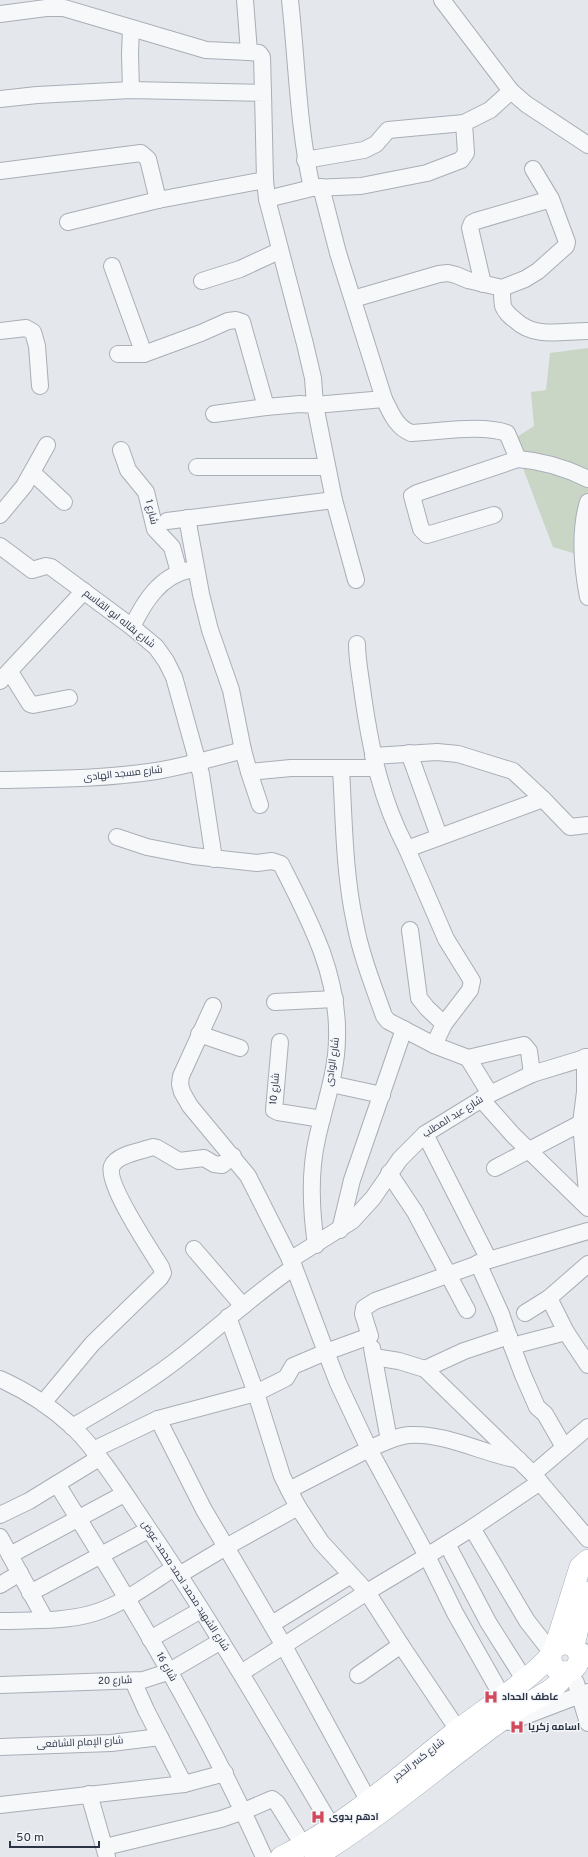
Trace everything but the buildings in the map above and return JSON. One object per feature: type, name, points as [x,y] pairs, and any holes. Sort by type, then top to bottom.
[{"type":"main road","points":[[570,1657],[580,1567],[588,1560]]},
{"type":"main road","points":[[570,1657],[588,1585]]},
{"type":"main road","name":"شارع كسر الحجر","points":[[309,1851],[332,1827],[502,1696],[524,1680],[570,1657]]},
{"type":"main road","name":"شارع كسر الحجر","points":[[281,1857],[309,1851],[356,1830],[488,1730],[524,1704],[555,1686],[562,1680],[570,1657]]},
{"type":"street","points":[[245,0],[249,52]]},
{"type":"street","points":[[290,0],[305,160],[338,253],[384,399],[394,419],[405,430],[411,433],[462,430],[499,430],[507,433],[518,459]]},
{"type":"street","points":[[444,1],[511,91],[526,104],[588,145]]},
{"type":"street","points":[[0,14],[64,4],[131,28],[206,50],[259,53],[262,57],[265,180],[267,199],[279,251],[298,314],[310,364],[315,405],[326,467],[356,580]]},
{"type":"street","points":[[130,90],[131,28]]},
{"type":"street","points":[[0,99],[37,95],[130,90],[263,93]]},
{"type":"street","points":[[305,160],[364,150],[376,144],[388,130],[464,123],[490,110],[511,91]]},
{"type":"street","points":[[267,199],[316,188],[361,186],[395,180],[427,173],[461,160],[466,153],[464,123]]},
{"type":"street","points":[[0,170],[141,153],[148,159],[158,200]]},
{"type":"street","points":[[353,299],[439,274],[456,275],[468,280],[502,288],[525,279],[538,271],[566,246],[565,236],[551,199],[533,169]]},
{"type":"street","points":[[68,222],[158,200],[265,180]]},
{"type":"street","points":[[483,284],[470,228],[472,223],[551,199]]},
{"type":"street","points":[[202,282],[240,269],[279,251]]},
{"type":"street","points":[[112,266],[144,354]]},
{"type":"street","points":[[502,288],[503,305],[505,310],[522,327],[532,332],[556,333],[588,331]]},
{"type":"street","points":[[118,354],[144,354],[201,333],[228,321],[236,320],[242,322],[266,407]]},
{"type":"street","points":[[0,331],[26,328],[33,332],[37,346],[40,386]]},
{"type":"street","points":[[214,414],[300,404],[315,405],[384,399]]},
{"type":"street","points":[[0,515],[33,473],[47,445]]},
{"type":"street","name":"شارع 1","points":[[121,450],[128,470],[146,492],[155,528],[172,547],[179,572]]},
{"type":"street","points":[[494,515],[427,535],[422,529],[412,496],[518,459],[542,463],[572,471],[588,479]]},
{"type":"street","points":[[197,467],[326,467]]},
{"type":"street","points":[[33,473],[64,502]]},
{"type":"street","points":[[167,521],[334,500]]},
{"type":"street","points":[[588,502],[583,524],[582,549],[583,574],[588,597]]},
{"type":"street","points":[[187,518],[201,594],[210,630],[231,690],[243,750],[260,805]]},
{"type":"street","name":"شارع بقاله ابو القاسم","points":[[0,546],[30,569],[35,570],[46,566],[50,567],[132,626],[156,647],[170,669],[198,762],[214,859]]},
{"type":"street","points":[[132,626],[145,603],[158,586],[179,572],[196,569]]},
{"type":"street","points":[[69,698],[33,706],[5,677],[84,591]]},
{"type":"street","points":[[357,644],[369,740],[386,803],[446,939],[472,981],[470,990],[444,1024],[434,1045]]},
{"type":"street","name":"شارع مسجد الهادى","points":[[0,780],[115,776],[198,762],[243,750]]},
{"type":"street","points":[[250,772],[291,768],[341,769],[409,753],[458,754],[483,760],[512,771],[543,799],[570,827],[588,825]]},
{"type":"street","points":[[409,753],[439,836]]},
{"type":"street","points":[[341,769],[349,894],[364,958],[384,1016],[388,1021],[434,1045],[468,1058],[524,1045],[529,1052],[532,1074]]},
{"type":"street","points":[[407,849],[543,799]]},
{"type":"street","points":[[117,837],[147,847],[214,859]]},
{"type":"street","name":"شارع الوادى","points":[[214,859],[257,862],[272,861],[281,864],[310,920],[327,965],[335,999],[338,1039],[336,1059],[317,1140],[312,1179],[312,1218],[316,1244]]},
{"type":"street","points":[[410,930],[419,998],[444,1024]]},
{"type":"street","points":[[275,1002],[335,999]]},
{"type":"street","points":[[213,1006],[181,1076],[180,1084],[182,1092],[190,1106],[233,1156],[248,1176],[292,1263],[341,1390],[369,1449],[427,1556],[455,1613],[502,1696]]},
{"type":"street","points":[[340,1230],[352,1180],[404,1029]]},
{"type":"street","points":[[199,1034],[240,1048]]},
{"type":"street","name":"شارع 10","points":[[280,1042],[274,1110],[278,1112],[322,1119]]},
{"type":"street","points":[[587,1057],[582,1123],[588,1204]]},
{"type":"street","name":"شارع عبد المطلب","points":[[72,1427],[143,1385],[187,1352],[316,1244],[340,1230],[364,1210],[389,1173],[408,1150],[425,1134],[486,1097],[532,1074],[587,1057]]},
{"type":"street","points":[[468,1058],[486,1097],[513,1135],[588,1208]]},
{"type":"street","points":[[330,1084],[382,1095]]},
{"type":"street","points":[[495,1168],[529,1149],[582,1123]]},
{"type":"street","points":[[425,1134],[483,1262],[523,1374],[538,1407],[545,1414],[564,1447]]},
{"type":"street","points":[[44,1403],[92,1344],[163,1273],[161,1267],[136,1229],[116,1188],[111,1174],[112,1166],[116,1160],[154,1148],[158,1148],[179,1161],[204,1158],[218,1165],[222,1165],[233,1156]]},
{"type":"street","points":[[389,1173],[414,1212],[467,1310]]},
{"type":"street","points":[[389,1440],[370,1336],[363,1314],[364,1308],[367,1305],[483,1262],[588,1232]]},
{"type":"street","points":[[194,1249],[243,1306]]},
{"type":"street","points":[[525,1314],[549,1298],[588,1264]]},
{"type":"street","points":[[549,1298],[566,1332],[588,1365]]},
{"type":"street","points":[[228,1317],[256,1393],[282,1476],[298,1507],[321,1542],[367,1592],[458,1730]]},
{"type":"street","points":[[425,1369],[464,1351],[511,1341],[566,1332]]},
{"type":"street","points":[[0,1515],[20,1506],[57,1484],[96,1454],[158,1419],[256,1393],[286,1378],[293,1366],[370,1336]]},
{"type":"street","points":[[374,1357],[398,1361],[425,1369],[519,1460],[588,1539]]},
{"type":"street","name":"شارع الشهيد محمد احمد محمد عوض","points":[[0,1379],[44,1403],[72,1427],[96,1454],[177,1572],[221,1641],[332,1827]]},
{"type":"street","points":[[158,1419],[204,1510],[272,1624],[368,1800]]},
{"type":"street","points":[[241,1673],[367,1592],[472,1528],[536,1478],[564,1447],[588,1427]]},
{"type":"street","points":[[289,1490],[369,1449],[389,1440],[410,1435],[421,1435],[444,1440],[503,1457],[519,1460]]},
{"type":"street","name":"شارع 16","points":[[57,1484],[127,1597],[225,1773],[244,1811],[264,1857]]},
{"type":"street","points":[[10,1555],[124,1494]]},
{"type":"street","points":[[0,1621],[78,1616],[94,1612],[226,1547],[298,1507]]},
{"type":"street","points":[[472,1528],[527,1621],[570,1657],[576,1683],[584,1693],[588,1723]]},
{"type":"street","points":[[30,1592],[148,1530]]},
{"type":"street","points":[[0,1537],[45,1619]]},
{"type":"street","points":[[447,1544],[488,1622],[524,1680]]},
{"type":"street","points":[[0,1585],[20,1573]]},
{"type":"street","points":[[272,1624],[351,1575]]},
{"type":"street","points":[[150,1639],[201,1610]]},
{"type":"street","name":"شارع 20","points":[[0,1685],[133,1681],[152,1678],[168,1672],[221,1641]]},
{"type":"street","points":[[358,1675],[401,1645]]},
{"type":"street","points":[[133,1681],[184,1784]]},
{"type":"street","points":[[488,1730],[584,1693]]},
{"type":"street","name":"شارع الإمام الشافعى","points":[[0,1747],[112,1743],[160,1737]]},
{"type":"street","points":[[0,1805],[184,1784],[225,1773]]},
{"type":"street","points":[[89,1794],[106,1852],[221,1819],[272,1799],[277,1803],[309,1851]]},
{"type":"green space","points":[[588,348],[588,565],[586,557],[553,547],[524,471],[517,437],[534,426],[531,392],[546,390],[550,353]]},
{"type":"place","name":"عاطف الحداد","points":[[491,1697]]},
{"type":"place","name":"اسامه زكريا","points":[[517,1727]]},
{"type":"place","name":"ادهم بدوى","points":[[318,1817]]}]
